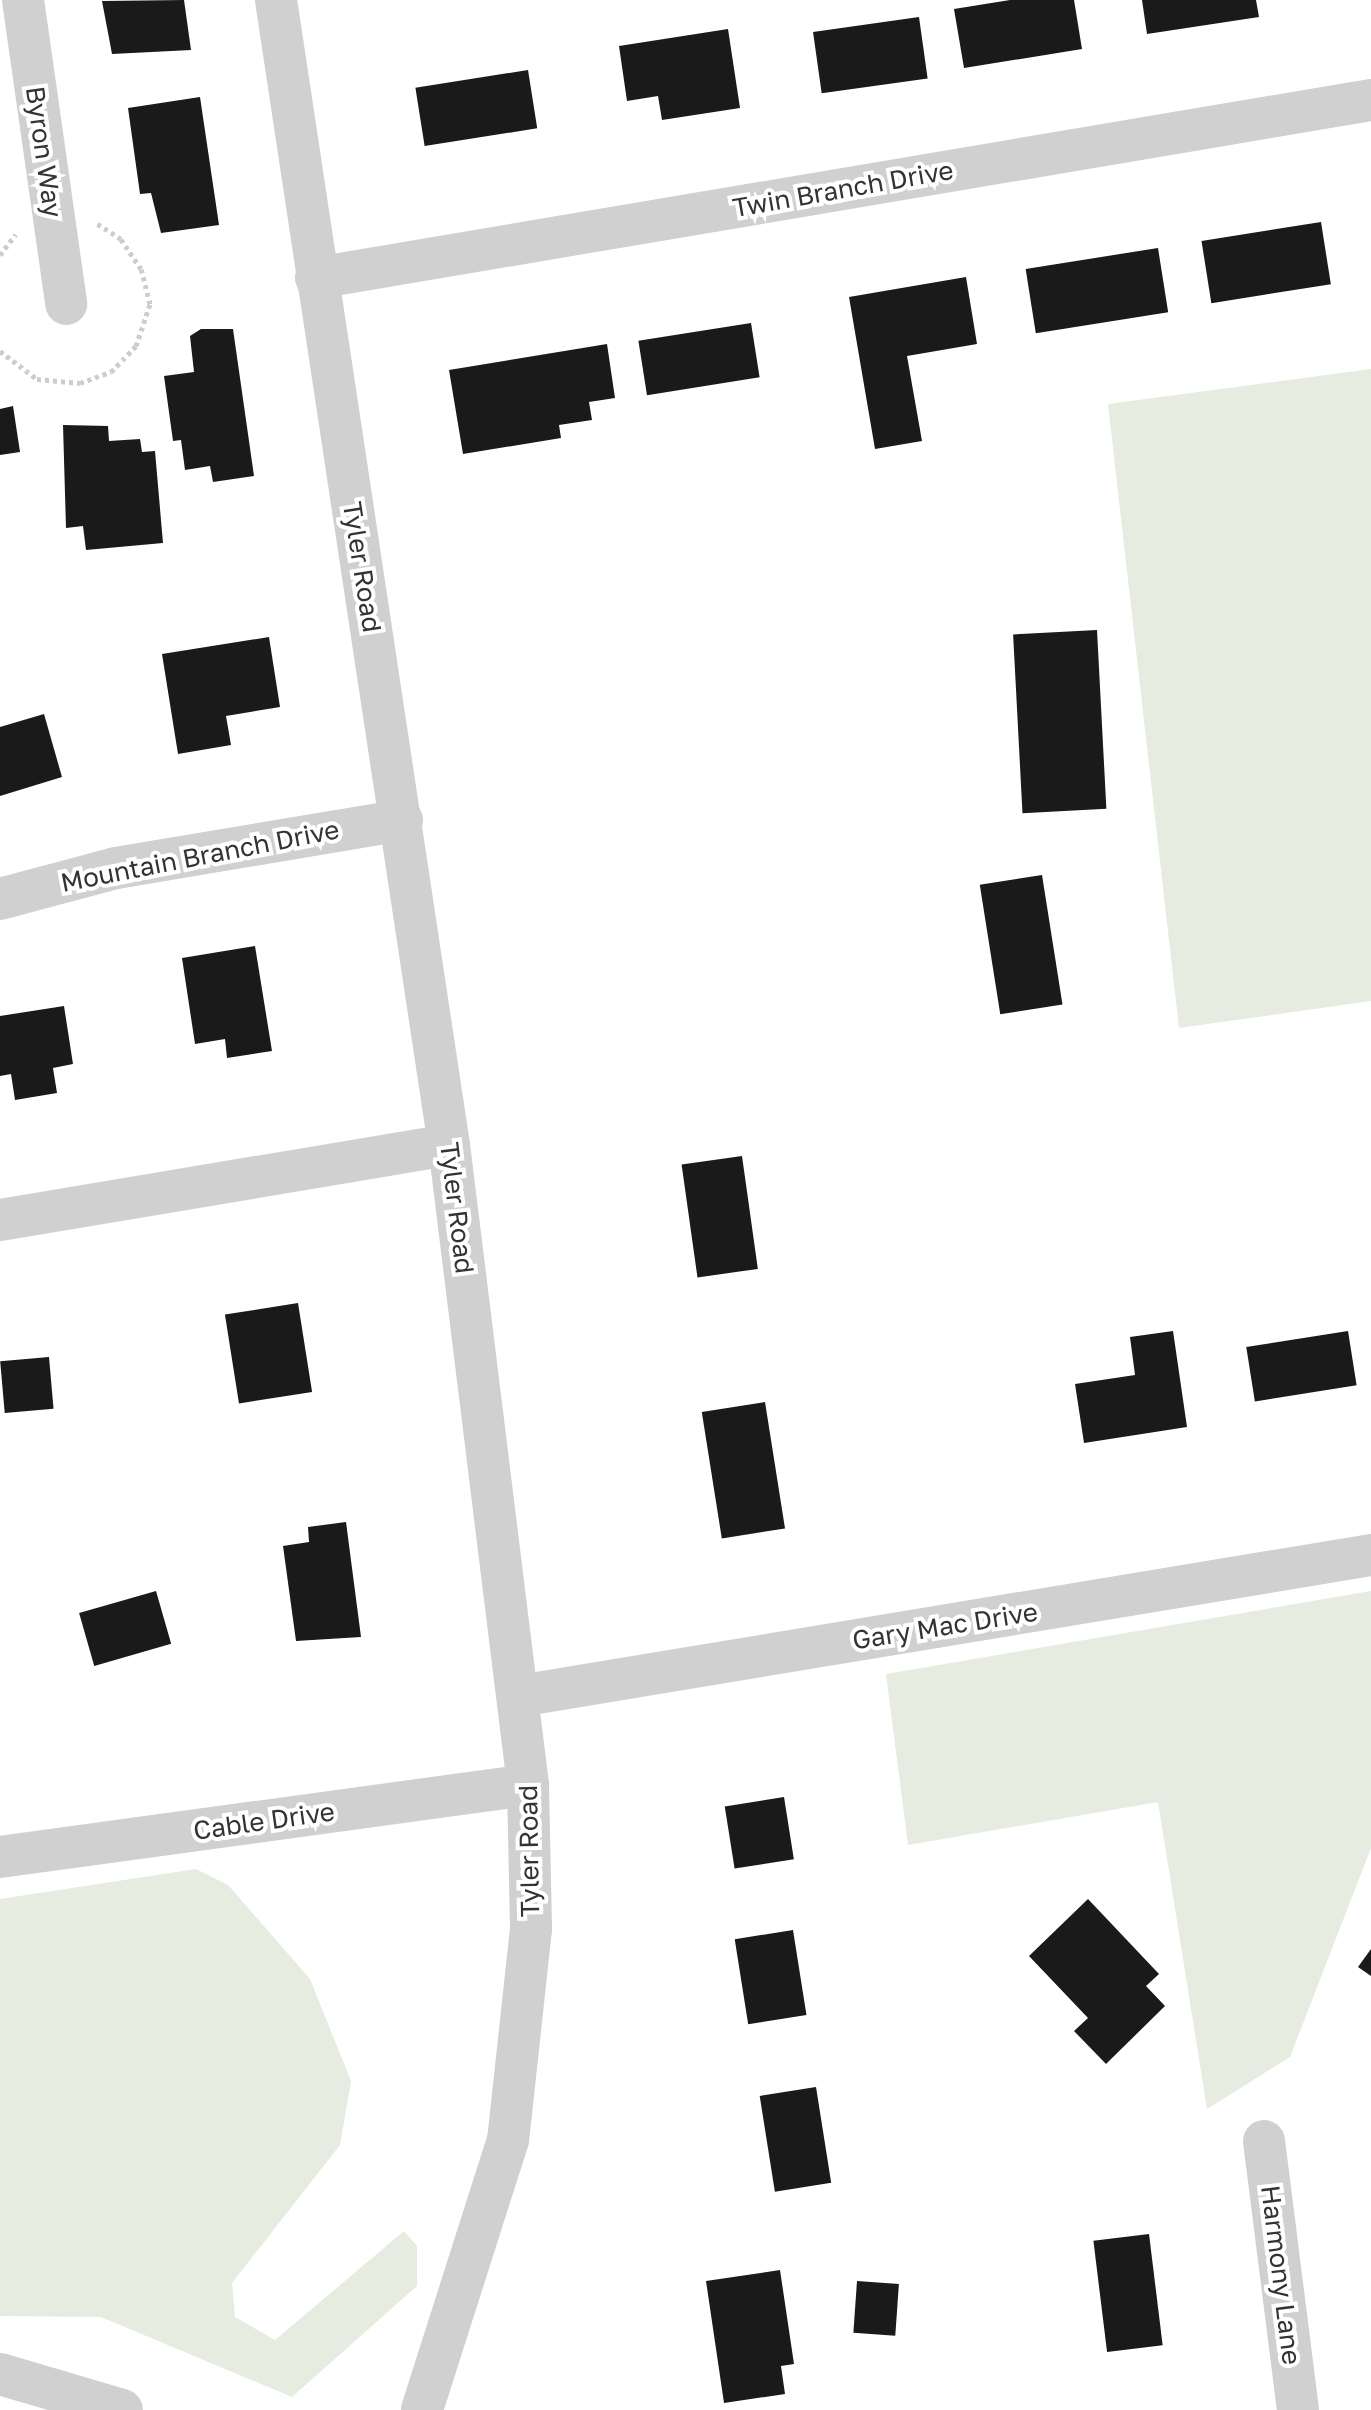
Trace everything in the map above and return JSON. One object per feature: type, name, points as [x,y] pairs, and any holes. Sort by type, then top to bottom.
[{"type":"street","name":"Byron Way","points":[[23,0],[66,304]]},
{"type":"street","name":"Tyler Road","points":[[276,0],[449,1145],[528,1785],[531,1929],[508,2140],[422,2410]]},
{"type":"street","name":"Twin Branch Drive","points":[[316,278],[1371,100]]},
{"type":"street","name":"Mountain Branch Drive","points":[[0,899],[143,862],[402,820]]},
{"type":"street","points":[[0,1220],[449,1145]]},
{"type":"street","name":"Gary Mac Drive","points":[[519,1696],[1371,1555]]},
{"type":"street","name":"Cable Drive","points":[[0,1857],[528,1785]]},
{"type":"street","name":"Harmony Lane","points":[[1264,2141],[1298,2410]]},
{"type":"street","points":[[7,2387],[94,2408]]},
{"type":"shaded area","points":[[1371,369],[1371,1001],[1179,1028],[1108,404]]},
{"type":"shaded area","points":[[1371,1591],[1371,1848],[1290,2057],[1207,2109],[1158,1802],[908,1845],[886,1674]]},
{"type":"shaded area","points":[[196,1869],[228,1885],[310,1979],[351,2081],[340,2145],[232,2283],[235,2317],[275,2340],[404,2231],[417,2246],[417,2286],[292,2397],[101,2317],[0,2316],[0,1899]]},
{"type":"building","points":[[184,0],[191,50],[112,54],[102,1]]},
{"type":"building","points":[[1010,0],[1074,0],[1082,49],[964,68],[954,9]]},
{"type":"building","points":[[1142,0],[1256,0],[1259,17],[1147,34]]},
{"type":"building","points":[[919,17],[928,78],[822,93],[813,32]]},
{"type":"building","points":[[728,29],[740,108],[662,120],[658,96],[627,101],[619,46]]},
{"type":"building","points":[[528,70],[537,128],[425,146],[415,88]]},
{"type":"building","points":[[200,97],[219,225],[161,233],[151,193],[140,194],[128,108]]},
{"type":"building","points":[[1321,222],[1331,284],[1211,303],[1201,241]]},
{"type":"building","points":[[1158,248],[1168,312],[1036,333],[1026,269]]},
{"type":"building","points":[[966,277],[977,344],[907,356],[922,441],[875,449],[849,297]]},
{"type":"building","points":[[751,323],[760,377],[647,395],[638,341]]},
{"type":"building","points":[[201,329],[233,329],[254,476],[213,482],[210,466],[185,470],[181,440],[173,441],[164,376],[194,372],[190,336]]},
{"type":"building","points":[[607,344],[615,398],[589,402],[592,420],[559,425],[561,438],[463,454],[449,370]]},
{"type":"building","points":[[13,406],[20,452],[0,455],[0,409]]},
{"type":"building","points":[[63,425],[108,426],[109,441],[140,439],[142,452],[155,451],[163,543],[86,550],[83,526],[66,528]]},
{"type":"building","points":[[1097,630],[1106,809],[1022,813],[1013,634]]},
{"type":"building","points":[[269,637],[280,707],[226,716],[231,745],[178,754],[162,654]]},
{"type":"building","points":[[44,714],[62,777],[0,796],[0,727]]},
{"type":"building","points":[[1042,875],[1062,1004],[1000,1014],[980,885]]},
{"type":"building","points":[[255,946],[272,1051],[227,1058],[225,1039],[195,1044],[182,958]]},
{"type":"building","points":[[64,1006],[73,1064],[53,1068],[57,1093],[15,1100],[11,1074],[0,1076],[0,1016]]},
{"type":"building","points":[[742,1156],[758,1269],[697,1277],[682,1164]]},
{"type":"building","points":[[298,1303],[312,1392],[239,1403],[225,1315]]},
{"type":"building","points":[[1173,1331],[1187,1427],[1084,1443],[1075,1384],[1135,1375],[1130,1337]]},
{"type":"building","points":[[1348,1331],[1357,1385],[1255,1401],[1246,1347]]},
{"type":"building","points":[[49,1357],[54,1409],[5,1413],[0,1361]]},
{"type":"building","points":[[765,1402],[785,1528],[722,1538],[702,1412]]},
{"type":"building","points":[[346,1522],[361,1637],[296,1641],[283,1546],[309,1542],[308,1527]]},
{"type":"building","points":[[156,1591],[171,1644],[94,1666],[79,1613]]},
{"type":"building","points":[[784,1797],[794,1859],[735,1869],[725,1806]]},
{"type":"building","points":[[1088,1899],[1159,1974],[1146,1986],[1165,2006],[1106,2064],[1074,2031],[1088,2018],[1029,1956]]},
{"type":"building","points":[[793,1930],[806,2015],[748,2024],[735,1939]]},
{"type":"building","points":[[1371,1949],[1371,1976],[1358,1967]]},
{"type":"building","points":[[816,2087],[831,2183],[775,2192],[760,2096]]},
{"type":"building","points":[[1149,2234],[1163,2345],[1107,2352],[1093,2241]]},
{"type":"building","points":[[780,2270],[794,2364],[781,2366],[785,2394],[724,2403],[706,2281]]},
{"type":"building","points":[[857,2281],[899,2284],[895,2336],[853,2333]]}]
